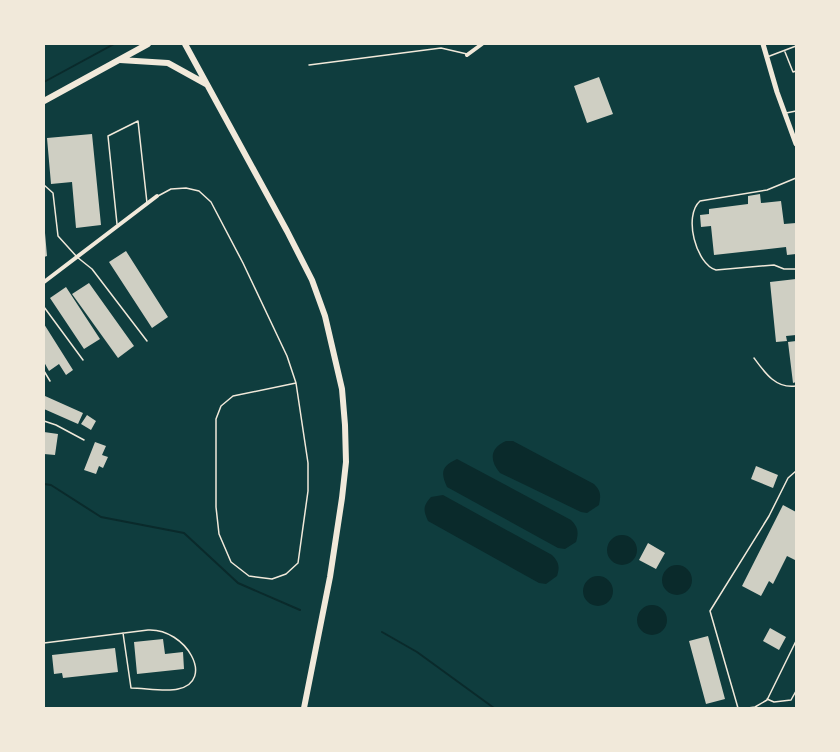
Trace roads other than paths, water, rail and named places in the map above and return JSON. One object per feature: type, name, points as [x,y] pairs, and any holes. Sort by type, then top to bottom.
[{"type":"highway","points":[[44,101],[148,44]]},
{"type":"highway","points":[[185,44],[312,280],[325,316],[342,389],[346,453],[342,498],[332,566],[304,708]]},
{"type":"highway","points":[[119,60],[168,63],[207,84]]},
{"type":"main road","points":[[763,44],[796,144]]},
{"type":"street","points":[[468,55],[482,44]]},
{"type":"street","points":[[44,282],[157,196]]},
{"type":"lane","points":[[767,57],[796,46]]},
{"type":"lane","points":[[309,65],[441,48],[468,55]]},
{"type":"lane","points":[[785,51],[793,72],[796,71]]},
{"type":"lane","points":[[785,113],[796,111]]},
{"type":"lane","points":[[118,226],[108,136],[138,120],[147,204]]},
{"type":"lane","points":[[796,178],[767,190],[700,201],[692,211],[691,221],[694,238],[705,263],[710,268],[716,270],[774,265],[784,269],[796,269]]},
{"type":"lane","points":[[44,185],[53,193],[58,236],[77,257],[92,269],[147,341]]},
{"type":"lane","points":[[157,196],[171,189],[186,188],[199,191],[211,202],[287,356],[296,383],[308,463],[308,491],[298,563],[286,574],[272,579],[249,576],[231,562],[219,534],[216,507],[216,419],[221,406],[233,396],[296,383]]},
{"type":"lane","points":[[44,307],[84,360]]},
{"type":"lane","points":[[754,358],[777,384],[796,386]]},
{"type":"lane","points":[[44,371],[51,381]]},
{"type":"lane","points":[[44,421],[84,440]]},
{"type":"lane","points":[[738,708],[710,611],[769,516],[788,478],[796,471]]},
{"type":"lane","points":[[44,643],[123,633],[159,629],[170,633],[185,645],[192,657],[196,674],[193,680],[179,689],[131,688],[123,633]]},
{"type":"lane","points":[[748,708],[755,707],[767,699],[796,646],[796,641]]},
{"type":"lane","points":[[767,699],[774,702],[791,700],[796,691]]},
{"type":"water","points":[[112,44],[116,44],[44,83],[44,81]]},
{"type":"water","points":[[506,441],[513,441],[594,484],[600,493],[599,505],[587,513],[581,512],[500,473],[494,464],[493,455],[497,447]]},
{"type":"water","points":[[457,459],[571,520],[577,530],[576,542],[565,549],[558,548],[447,487],[443,473],[445,467]]},
{"type":"water","points":[[443,495],[552,555],[558,565],[557,576],[546,584],[539,583],[428,521],[425,511],[426,503],[431,497]]},
{"type":"water","points":[[622,535],[633,539],[637,550],[633,561],[622,565],[611,561],[607,550],[611,539]]},
{"type":"water","points":[[677,565],[688,569],[692,580],[688,591],[677,595],[666,591],[662,580],[666,569]]},
{"type":"water","points":[[598,576],[609,580],[613,591],[609,602],[598,606],[587,602],[583,591],[587,580]]},
{"type":"water","points":[[652,605],[663,609],[667,620],[663,631],[652,635],[641,631],[637,620],[641,609]]},
{"type":"waterway","points":[[44,484],[51,485],[101,517],[184,533],[238,583],[300,610]]},
{"type":"waterway","points":[[382,632],[417,652],[494,708]]}]
